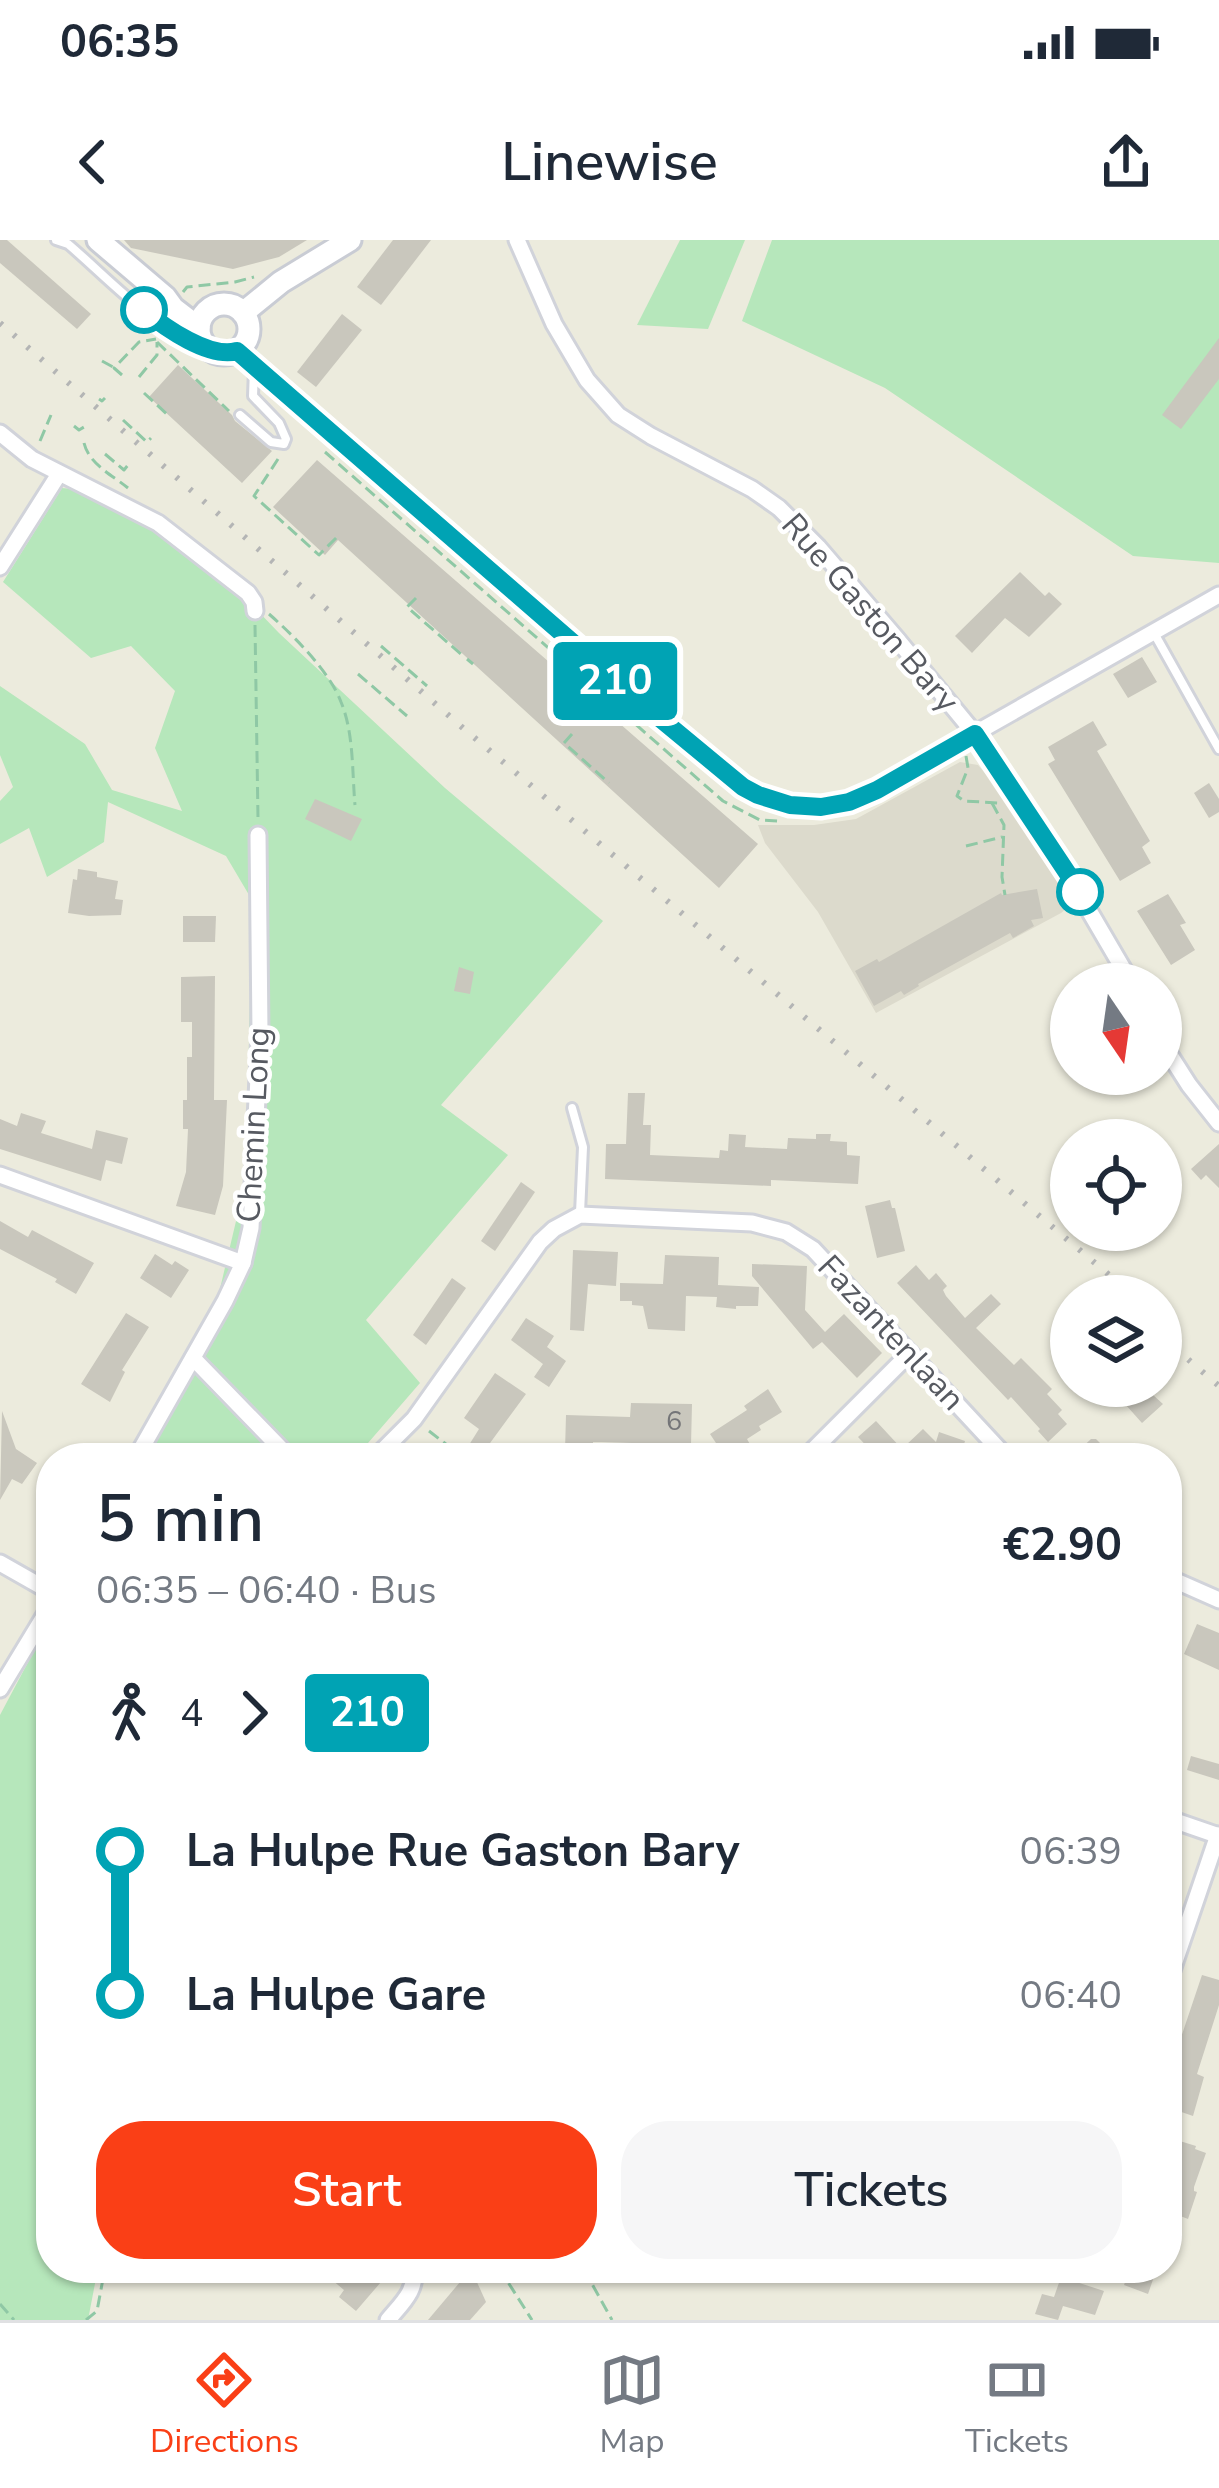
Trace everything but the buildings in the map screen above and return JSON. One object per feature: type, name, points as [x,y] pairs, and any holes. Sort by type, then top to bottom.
[{"type":"main road","points":[[98,240],[204,327],[219,354],[237,351],[249,329],[243,313],[230,304],[215,305],[204,327]]},
{"type":"main road","points":[[243,313],[281,282],[350,240]]},
{"type":"street","name":"Rue Gaston Bary","points":[[518,240],[554,324],[587,380],[618,415],[752,489],[818,547],[975,734],[1120,963]]},
{"type":"street","points":[[237,351],[743,787],[790,805],[821,807],[877,790],[1219,595]]},
{"type":"street","points":[[0,433],[32,459],[158,523],[232,579],[255,606]]},
{"type":"street","points":[[0,567],[59,474]]},
{"type":"street","name":"Chemin Long","points":[[145,1443],[243,1263],[251,1228],[260,1033],[258,835]]},
{"type":"street","points":[[1182,1074],[1219,1123]]},
{"type":"street","points":[[0,1175],[243,1263]]},
{"type":"street","points":[[390,1443],[414,1419],[540,1243],[554,1228],[580,1215]]},
{"type":"street","name":"Fazantenlaan","points":[[580,1215],[752,1223],[786,1232],[813,1249],[993,1443]]},
{"type":"street","points":[[820,1443],[910,1353]]},
{"type":"street","points":[[194,1358],[276,1443]]},
{"type":"street","points":[[0,1562],[36,1583]]},
{"type":"street","points":[[1182,1584],[1219,1600]]},
{"type":"street","points":[[0,1689],[36,1630]]},
{"type":"street","points":[[1182,1823],[1218,1836],[1182,1941]]},
{"type":"street","points":[[388,2320],[413,2283]]},
{"type":"lane","points":[[56,240],[69,242],[165,328],[190,341],[204,327]]},
{"type":"lane","points":[[240,415],[271,442],[284,444],[279,423],[253,396],[254,367]]},
{"type":"lane","points":[[1153,632],[1219,748]]},
{"type":"lane","points":[[572,1108],[583,1147],[580,1215]]},
{"type":"path","points":[[172,297],[187,287],[257,276]]},
{"type":"path","points":[[140,377],[157,355],[157,340],[165,328]]},
{"type":"path","points":[[114,368],[139,342],[157,340]]},
{"type":"path","points":[[157,340],[229,411]]},
{"type":"path","points":[[102,361],[122,375]]},
{"type":"path","points":[[144,393],[170,417]]},
{"type":"path","points":[[32,459],[51,415]]},
{"type":"path","points":[[123,421],[147,442],[151,438]]},
{"type":"path","points":[[74,427],[84,427]]},
{"type":"path","points":[[84,443],[92,460],[141,498]]},
{"type":"path","points":[[105,454],[124,470],[128,465]]},
{"type":"path","points":[[279,458],[254,496],[320,555],[338,536]]},
{"type":"path","points":[[416,598],[406,608],[468,659]]},
{"type":"path","points":[[255,606],[294,639],[340,696],[355,805]]},
{"type":"path","points":[[255,606],[258,835]]},
{"type":"path","points":[[381,646],[427,686]]},
{"type":"path","points":[[358,674],[407,716]]},
{"type":"path","points":[[600,693],[723,801],[760,820],[793,821]]},
{"type":"path","points":[[572,734],[564,743],[609,783]]},
{"type":"path","points":[[952,761],[965,754],[968,768],[957,796],[1021,802]]},
{"type":"path","points":[[992,802],[1004,825],[1005,895]]},
{"type":"path","points":[[966,846],[1004,837]]},
{"type":"path","points":[[430,1432],[444,1443]]},
{"type":"path","points":[[86,2320],[97,2311],[102,2283]]},
{"type":"path","points":[[509,2283],[532,2320]]},
{"type":"path","points":[[592,2283],[612,2320]]},
{"type":"path","points":[[0,2304],[14,2320]]},
{"type":"shaded area","points":[[960,762],[978,765],[997,787],[1072,904],[876,1013],[818,912],[765,843],[758,825],[856,819]]},
{"type":"green space","points":[[680,240],[745,240],[708,329],[637,325]]},
{"type":"green space","points":[[772,240],[1219,240],[1219,563],[1133,556],[885,388],[742,321]]},
{"type":"green space","points":[[62,488],[84,490],[206,557],[279,633],[445,788],[603,921],[441,1105],[508,1155],[366,1320],[420,1383],[368,1443],[153,1443],[205,1352],[246,1179],[252,900],[226,856],[108,802],[104,842],[47,877],[29,828],[0,844],[0,801],[13,787],[0,755],[0,686],[85,744],[112,790],[182,811],[155,748],[175,691],[131,646],[91,658],[3,582]]},
{"type":"green space","points":[[36,1647],[36,2283],[95,2283],[88,2320],[0,2320],[0,1715]]},
{"type":"railway","points":[[0,323],[463,728],[1109,1275]]},
{"type":"railway","points":[[1182,1354],[1219,1386]]},
{"type":"bus line","name":"210","points":[[144,310],[165,328],[219,354],[237,351],[743,787],[790,805],[849,802],[975,734],[1080,892]]}]
